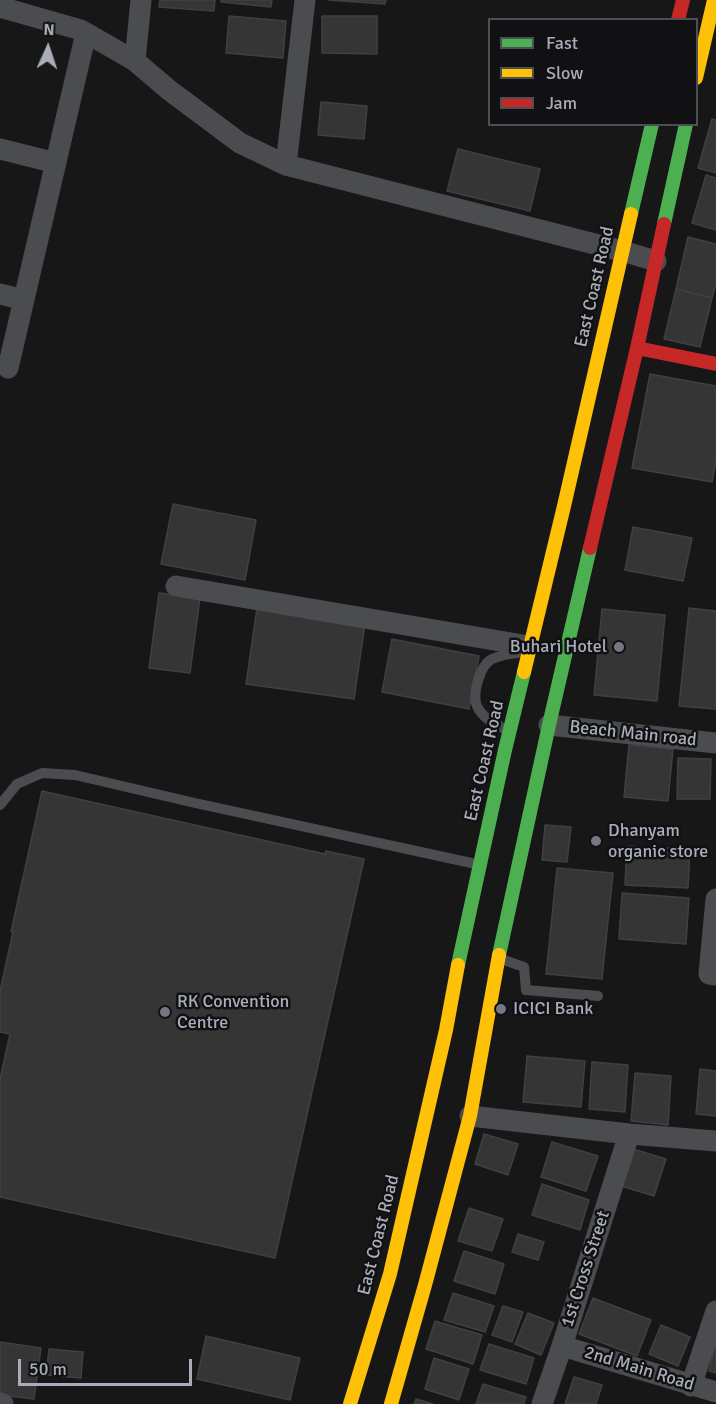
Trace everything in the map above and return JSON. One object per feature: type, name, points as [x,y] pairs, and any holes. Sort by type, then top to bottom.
[{"type":"main road","points":[[678,18],[682,0]]},
{"type":"main road","points":[[698,69],[714,0]]},
{"type":"main road","name":"East Coast Road","points":[[350,1404],[390,1274],[446,1030],[460,953],[510,731],[652,126]]},
{"type":"main road","points":[[392,1404],[470,1116],[498,958],[549,725],[638,348],[686,126]]},
{"type":"main road","points":[[638,348],[716,364]]},
{"type":"street","points":[[135,61],[141,0]]},
{"type":"street","points":[[286,165],[305,0]]},
{"type":"street","points":[[0,7],[81,30],[135,61],[169,90],[240,143],[286,165],[656,261]]},
{"type":"street","points":[[8,368],[86,33]]},
{"type":"street","points":[[0,149],[56,163]]},
{"type":"street","points":[[0,294],[24,300]]},
{"type":"street","points":[[176,586],[529,649]]},
{"type":"street","name":"Beach Main road","points":[[549,725],[716,743]]},
{"type":"street","points":[[716,899],[709,975],[716,975]]},
{"type":"street","points":[[470,1116],[629,1134],[716,1141]]},
{"type":"street","name":"1st Cross Street","points":[[542,1404],[629,1134]]},
{"type":"street","points":[[691,1386],[716,1311]]},
{"type":"street","name":"2nd Main Road","points":[[562,1346],[716,1392]]},
{"type":"lane","points":[[510,731],[485,717],[477,706],[476,688],[480,672],[490,660],[529,649]]},
{"type":"lane","points":[[0,805],[18,784],[42,773],[75,775],[195,804],[480,865]]},
{"type":"lane","points":[[498,958],[524,967],[526,990],[598,996]]},
{"type":"building","points":[[160,0],[215,0],[214,11],[159,7]]},
{"type":"building","points":[[221,0],[272,0],[271,7],[221,2]]},
{"type":"building","points":[[328,0],[386,0],[385,4]]},
{"type":"building","points":[[229,16],[286,21],[283,58],[226,53]]},
{"type":"building","points":[[322,16],[377,16],[377,54],[322,53]]},
{"type":"building","points":[[321,102],[367,106],[364,139],[318,135]]},
{"type":"building","points":[[712,119],[716,120],[716,173],[698,168]]},
{"type":"building","points":[[458,149],[540,169],[530,211],[447,191]]},
{"type":"building","points":[[706,175],[716,178],[716,230],[692,223]]},
{"type":"building","points":[[688,237],[716,244],[716,283],[712,298],[676,289]]},
{"type":"building","points":[[676,289],[712,298],[700,347],[664,339]]},
{"type":"building","points":[[650,374],[716,386],[716,460],[712,482],[632,468]]},
{"type":"building","points":[[173,504],[256,520],[245,580],[161,564]]},
{"type":"building","points":[[633,527],[692,538],[683,581],[625,570]]},
{"type":"building","points":[[159,593],[200,598],[190,673],[149,668]]},
{"type":"building","points":[[257,608],[365,624],[354,699],[246,684]]},
{"type":"building","points":[[689,608],[716,611],[716,709],[679,706]]},
{"type":"building","points":[[602,609],[665,615],[657,701],[594,695]]},
{"type":"building","points":[[392,639],[479,656],[469,709],[382,692]]},
{"type":"building","points":[[629,745],[673,749],[668,801],[624,797]]},
{"type":"building","points":[[678,758],[711,759],[710,799],[677,799]]},
{"type":"building","name":"RK Convention Centre","points":[[42,791],[325,854],[326,851],[364,859],[275,1258],[0,1197],[0,1079],[10,1034],[0,1032],[0,991]]},
{"type":"building","points":[[545,825],[571,827],[567,862],[542,860]]},
{"type":"building","points":[[627,846],[690,849],[688,888],[625,885]]},
{"type":"building","points":[[557,868],[613,873],[602,979],[546,974]]},
{"type":"building","points":[[622,893],[689,898],[686,944],[619,939]]},
{"type":"building","points":[[527,1056],[585,1061],[581,1107],[523,1102]]},
{"type":"building","points":[[592,1062],[628,1065],[625,1112],[589,1109]]},
{"type":"building","points":[[700,1069],[716,1071],[716,1116],[696,1114]]},
{"type":"building","points":[[635,1073],[671,1076],[668,1125],[631,1121]]},
{"type":"building","points":[[484,1134],[518,1144],[508,1175],[475,1164]]},
{"type":"building","points":[[552,1142],[598,1156],[586,1191],[541,1177]]},
{"type":"building","points":[[633,1149],[666,1159],[654,1196],[621,1186]]},
{"type":"building","points":[[542,1184],[589,1200],[580,1230],[532,1215]]},
{"type":"building","points":[[469,1208],[503,1219],[492,1251],[458,1241]]},
{"type":"building","points":[[518,1234],[544,1242],[538,1260],[512,1252]]},
{"type":"building","points":[[464,1251],[504,1264],[495,1294],[454,1281]]},
{"type":"building","points":[[453,1293],[494,1306],[485,1332],[444,1320]]},
{"type":"building","points":[[593,1298],[651,1320],[637,1356],[579,1334]]},
{"type":"building","points":[[503,1306],[523,1312],[512,1342],[492,1335]]},
{"type":"building","points":[[528,1313],[554,1323],[541,1355],[515,1344]]},
{"type":"building","points":[[435,1321],[482,1335],[473,1364],[426,1349]]},
{"type":"building","points":[[661,1325],[690,1337],[678,1366],[649,1354]]},
{"type":"building","points":[[206,1336],[300,1358],[290,1400],[197,1379]]},
{"type":"building","points":[[0,1342],[41,1348],[34,1399],[0,1395]]},
{"type":"building","points":[[716,1342],[716,1373],[709,1371]]},
{"type":"building","points":[[489,1344],[534,1358],[526,1384],[480,1370]]},
{"type":"building","points":[[49,1349],[83,1352],[81,1378],[46,1375]]},
{"type":"building","points":[[434,1358],[469,1369],[459,1400],[425,1389]]},
{"type":"building","points":[[574,1377],[602,1385],[596,1404],[565,1404]]},
{"type":"building","points":[[483,1384],[526,1397],[524,1404],[476,1404]]},
{"type":"building","points":[[416,1399],[433,1404],[414,1404]]},
{"type":"traffic: fast","points":[[631,214],[652,126]]},
{"type":"traffic: fast","points":[[664,224],[686,126]]},
{"type":"traffic: fast","points":[[499,955],[590,548]]},
{"type":"traffic: fast","points":[[458,965],[524,672]]},
{"type":"traffic: slow","points":[[698,69],[714,0]]},
{"type":"traffic: slow","points":[[524,672],[631,214]]},
{"type":"traffic: slow","points":[[391,1404],[470,1116],[499,955]]},
{"type":"traffic: slow","points":[[350,1404],[390,1274],[446,1030],[458,965]]},
{"type":"traffic: jam","points":[[678,18],[683,0]]},
{"type":"traffic: jam","points":[[590,548],[664,224]]},
{"type":"traffic: jam","points":[[637,348],[716,364]]},
{"type":"place","name":"Buhari Hotel","points":[[619,647]]},
{"type":"place","name":"Dhanyam organic store","points":[[596,841]]},
{"type":"place","name":"ICICI Bank","points":[[501,1009]]},
{"type":"place","name":"RK Convention Centre","points":[[165,1012]]}]
